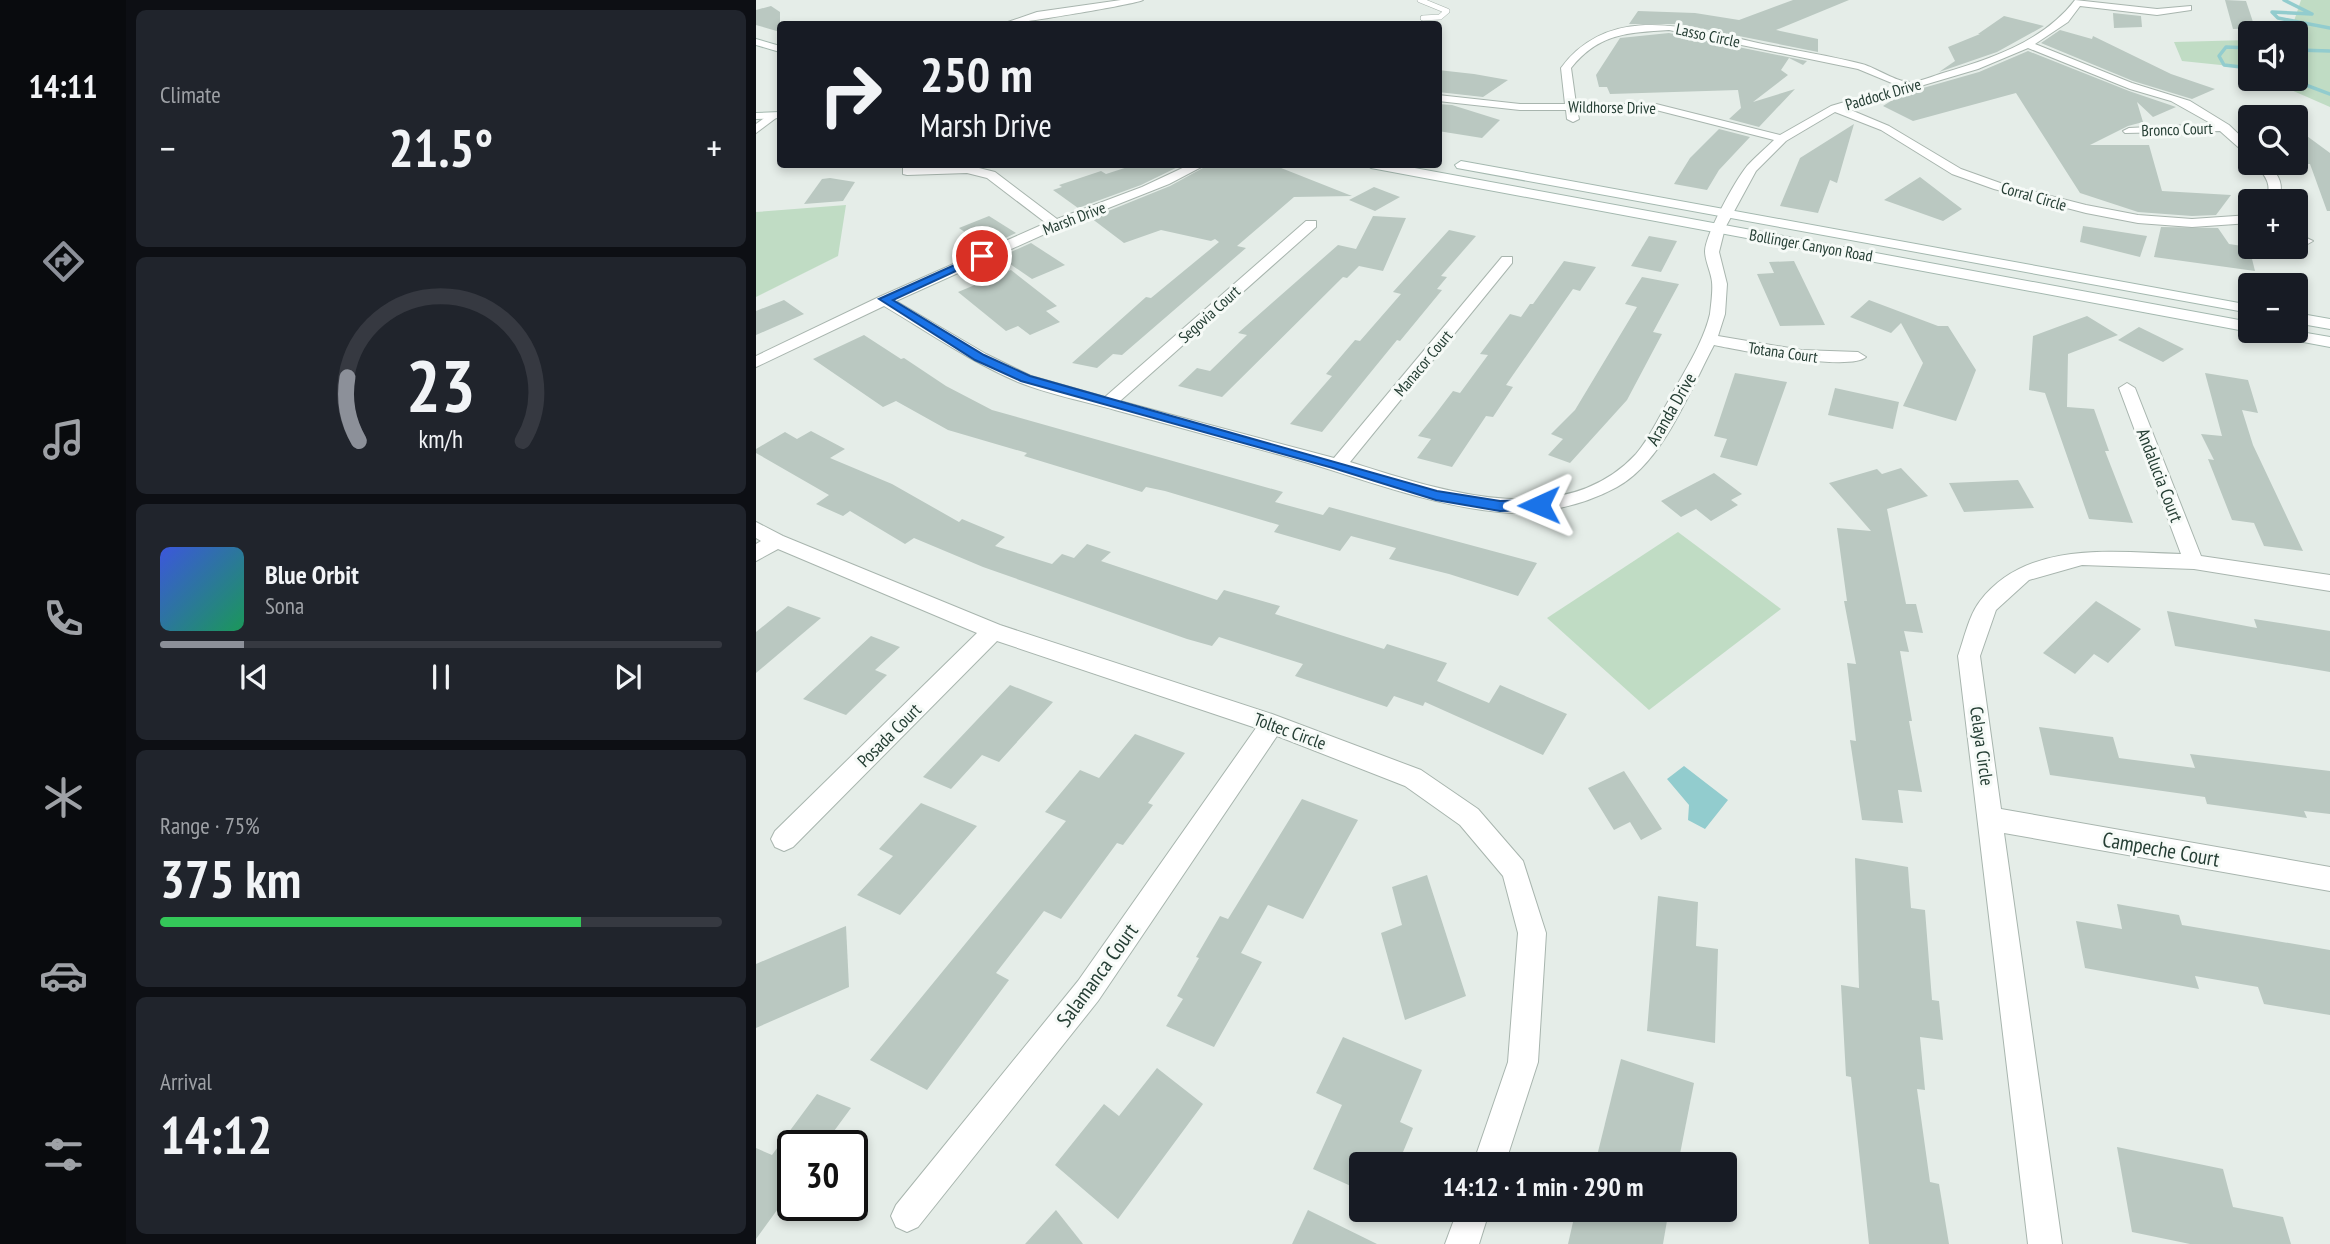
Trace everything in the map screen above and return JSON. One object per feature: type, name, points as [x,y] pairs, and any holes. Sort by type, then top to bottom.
[{"type":"street","points":[[1017,21],[1037,15],[1139,0]]},
{"type":"street","points":[[2080,1],[2157,12],[2188,8]]},
{"type":"street","name":"Paddock Drive","points":[[1718,228],[1751,169],[1782,139],[1806,123],[1835,108],[1974,67],[2027,45],[2065,20],[2080,1]]},
{"type":"street","name":"Lasso Circle","points":[[1573,113],[1566,68],[1578,53],[1602,37],[1646,27],[1692,30],[1794,55],[1861,67],[1909,86]]},
{"type":"street","points":[[756,42],[777,48]]},
{"type":"street","points":[[2027,45],[2056,52],[2129,86],[2175,99],[2205,113],[2238,139]]},
{"type":"street","name":"Wildhorse Drive","points":[[1442,98],[1573,113],[1656,107],[1782,139]]},
{"type":"street","points":[[756,105],[777,110]]},
{"type":"street","name":"Corral Circle","points":[[1835,108],[1882,126],[1931,159],[1970,177],[2070,206],[2129,220],[2162,224],[2209,224],[2238,220]]},
{"type":"street","points":[[756,116],[777,111]]},
{"type":"street","points":[[756,130],[777,113]]},
{"type":"street","name":"Bronco Court","points":[[2129,131],[2225,127]]},
{"type":"street","name":"Bollinger Canyon Road","points":[[1451,164],[2238,307]]},
{"type":"street","name":"Marsh Drive","points":[[756,362],[884,299],[1056,224],[1168,183],[1194,168]]},
{"type":"street","name":"Bollinger Canyon Road","points":[[1393,168],[2238,325]]},
{"type":"street","points":[[907,171],[967,169],[991,175],[1056,224]]},
{"type":"street","name":"Segovia Court","points":[[1108,403],[1311,224]]},
{"type":"street","name":"Aranda Drive","points":[[884,299],[979,357],[1014,373],[1108,403],[1338,465],[1436,495],[1500,506],[1539,505],[1575,498],[1612,482],[1642,458],[1709,339],[1717,314],[1720,284],[1712,252],[1718,228]]},
{"type":"street","name":"Manacor Court","points":[[1338,465],[1507,260]]},
{"type":"street","points":[[2308,319],[2330,324]]},
{"type":"street","points":[[2308,338],[2330,342]]},
{"type":"street","name":"Totana Court","points":[[1709,339],[1765,352],[1819,358],[1858,357]]},
{"type":"street","name":"Andalucia Court","points":[[2127,388],[2194,562]]},
{"type":"street","points":[[756,554],[766,535]]},
{"type":"street","name":"Toltec Circle","points":[[766,535],[993,631],[1272,724],[1413,778],[1469,817],[1514,870],[1532,933],[1523,1062],[1493,1152]]},
{"type":"street","name":"Celaya Circle","points":[[2045,1244],[1969,656],[1987,606],[2022,575],[2082,558],[2194,562],[2330,583]]},
{"type":"street","name":"Posada Court","points":[[784,839],[993,631]]},
{"type":"street","name":"Salamanca Court","points":[[907,1216],[1088,991],[1272,724]]},
{"type":"street","name":"Campeche Court","points":[[1992,819],[2330,879]]},
{"type":"street","points":[[1462,1244],[1470,1222]]},
{"type":"lane","points":[[1420,0],[1447,11],[1440,17],[1423,18]]},
{"type":"green space","points":[[2301,0],[2330,0],[2330,107],[2293,91],[2308,91],[2308,21],[2294,21]]},
{"type":"green space","points":[[2238,40],[2238,67],[2182,61],[2174,42]]},
{"type":"green space","points":[[846,205],[838,256],[756,297],[756,212]]},
{"type":"green space","points":[[1678,532],[1781,609],[1649,710],[1547,618]]},
{"type":"water","points":[[1684,766],[1728,800],[1705,829],[1688,820],[1689,805],[1667,779]]},
{"type":"building","points":[[1793,0],[1849,0],[1776,30],[1818,39],[1818,52],[1679,24],[1629,24],[1638,11],[1695,13],[1739,20]]},
{"type":"building","points":[[2225,0],[2246,1],[2253,21],[2238,21],[2238,29],[2233,29]]},
{"type":"building","points":[[771,6],[780,12],[777,31],[756,25],[756,10]]},
{"type":"building","points":[[2113,13],[2141,16],[2142,27],[2114,28]]},
{"type":"building","points":[[2004,16],[2044,26],[1997,52],[1939,72],[1955,61],[1948,47],[1980,34]]},
{"type":"building","points":[[2060,30],[2092,39],[2093,36],[2171,74],[2215,89],[2192,99],[2133,81],[2041,43]]},
{"type":"building","points":[[1669,33],[1807,61],[1803,65],[1789,58],[1781,70],[1788,75],[1753,102],[1795,89],[1759,127],[1729,119],[1741,108],[1738,90],[1610,94],[1607,87],[1599,87],[1596,75],[1620,38]]},
{"type":"building","points":[[2028,51],[2176,107],[2153,117],[2137,102],[2143,122],[2128,126],[2090,145],[2149,145],[2162,191],[2231,195],[2216,215],[2138,212],[2080,193],[2016,93],[1913,121],[1883,106],[1902,94],[1979,72]]},
{"type":"building","points":[[1442,70],[1508,80],[1483,97],[1442,92]]},
{"type":"building","points":[[1442,104],[1500,120],[1482,138],[1442,132]]},
{"type":"building","points":[[1854,124],[1837,183],[1830,180],[1818,213],[1780,206],[1800,158]]},
{"type":"building","points":[[1719,129],[1750,137],[1719,170],[1707,190],[1674,184],[1690,158]]},
{"type":"building","points":[[2308,137],[2330,153],[2330,211],[2327,211],[2310,164]]},
{"type":"building","points":[[1125,168],[1176,168],[1141,185],[1078,208],[1053,190],[1062,187],[1059,185],[1101,171],[1106,174]]},
{"type":"building","points":[[1203,168],[1281,168],[1352,196],[1294,197],[1237,246],[1246,248],[1122,355],[1113,354],[1097,368],[1072,363],[1146,297],[1151,298],[1219,242],[1215,239],[1211,241],[1161,230],[1124,243],[1091,218],[1170,186]]},
{"type":"building","points":[[1920,177],[1962,209],[1943,221],[1884,200]]},
{"type":"building","points":[[822,179],[855,182],[843,201],[804,204]]},
{"type":"building","points":[[1374,187],[1400,197],[1375,211],[1349,200]]},
{"type":"building","points":[[989,216],[1016,233],[986,247],[959,228]]},
{"type":"building","points":[[1373,216],[1406,218],[1383,271],[1359,266],[1347,278],[1343,277],[1222,397],[1178,386],[1197,368],[1210,371],[1247,335],[1238,333],[1338,245],[1356,249]]},
{"type":"building","points":[[2083,226],[2147,236],[2140,257],[2080,242]]},
{"type":"building","points":[[2161,227],[2218,228],[2229,244],[2238,245],[2238,259],[2252,259],[2255,271],[2154,257]]},
{"type":"building","points":[[1449,230],[1476,236],[1441,276],[1447,277],[1437,289],[1442,290],[1322,432],[1290,424],[1332,376],[1326,374],[1355,340],[1360,341],[1401,294],[1393,292]]},
{"type":"building","points":[[1649,236],[1677,241],[1661,272],[1631,266]]},
{"type":"building","points":[[1031,243],[1065,265],[1032,279],[1000,257]]},
{"type":"building","points":[[1564,261],[1596,267],[1580,291],[1573,289],[1506,385],[1513,387],[1493,417],[1486,416],[1452,467],[1417,458],[1431,439],[1418,436],[1453,391],[1460,393],[1488,355],[1480,354],[1510,314],[1521,317]]},
{"type":"building","points":[[1794,261],[1825,325],[1780,326],[1757,274],[1774,273],[1769,262]]},
{"type":"building","points":[[1011,270],[1057,306],[1046,311],[1060,322],[1030,335],[1018,326],[1006,331],[958,292]]},
{"type":"building","points":[[1642,277],[1679,284],[1653,332],[1662,334],[1627,400],[1570,463],[1548,455],[1563,439],[1551,434],[1575,410],[1637,307],[1625,304]]},
{"type":"building","points":[[784,300],[804,314],[756,335],[756,311]]},
{"type":"building","points":[[1869,300],[1938,326],[1948,326],[1976,370],[1956,421],[1903,406],[1923,363],[1901,323],[1891,333],[1850,317]]},
{"type":"building","points":[[2087,316],[2118,335],[2068,354],[2067,407],[2094,409],[2109,451],[2105,451],[2133,523],[2089,519],[2045,393],[2029,390],[2033,336]]},
{"type":"building","points":[[2139,327],[2184,349],[2163,362],[2118,340]]},
{"type":"building","points":[[864,335],[946,386],[992,410],[1283,492],[1275,502],[1323,515],[1329,507],[1537,563],[1518,596],[1449,574],[1389,559],[1396,548],[1351,536],[1340,551],[1274,532],[1279,525],[1165,491],[1146,487],[1142,492],[1024,456],[1027,453],[948,430],[896,401],[883,407],[813,359]]},
{"type":"building","points":[[1735,373],[1787,382],[1757,466],[1720,457],[1727,439],[1714,436]]},
{"type":"building","points":[[2205,373],[2248,380],[2258,413],[2242,410],[2253,445],[2303,551],[2264,546],[2254,523],[2232,520],[2208,459],[2214,460],[2201,434],[2222,436]]},
{"type":"building","points":[[1835,388],[1899,402],[1893,429],[1828,415]]},
{"type":"building","points":[[811,431],[845,449],[830,458],[892,484],[959,522],[962,519],[1005,537],[995,546],[1052,564],[1062,554],[1074,558],[1087,544],[1111,552],[1101,561],[1217,600],[1224,590],[1280,606],[1275,614],[1384,649],[1387,644],[1447,663],[1437,681],[1489,703],[1500,685],[1567,714],[1543,755],[1425,702],[1423,706],[1394,696],[1387,707],[1295,676],[1303,664],[1219,637],[1212,646],[1187,639],[983,567],[914,538],[905,544],[850,511],[843,516],[816,504],[829,495],[756,453],[756,449],[785,432],[797,439]]},
{"type":"building","points":[[1901,468],[1928,496],[1887,509],[1906,604],[1916,604],[1923,633],[1904,631],[1909,652],[1900,651],[1922,792],[1898,790],[1903,823],[1862,820],[1850,740],[1856,741],[1847,663],[1856,664],[1844,601],[1847,601],[1837,528],[1871,531],[1829,483],[1877,469],[1882,474]]},
{"type":"building","points":[[1714,473],[1742,494],[1731,500],[1738,505],[1711,521],[1696,509],[1681,517],[1661,501]]},
{"type":"building","points":[[2018,480],[2034,508],[1964,512],[1949,483]]},
{"type":"building","points":[[2096,601],[2141,629],[2108,663],[2094,654],[2075,674],[2043,653]]},
{"type":"building","points":[[788,606],[821,618],[756,673],[756,632]]},
{"type":"building","points":[[2167,611],[2257,628],[2254,619],[2330,631],[2330,672],[2175,646]]},
{"type":"building","points":[[871,636],[900,647],[875,670],[887,675],[846,715],[803,699]]},
{"type":"building","points":[[1010,685],[1053,702],[999,762],[982,755],[951,789],[923,777]]},
{"type":"building","points":[[2039,727],[2113,737],[2119,758],[2195,768],[2190,754],[2330,771],[2330,814],[2304,811],[2307,818],[2207,804],[2205,797],[2050,775]]},
{"type":"building","points":[[1135,734],[1185,753],[1148,803],[1153,805],[1123,845],[1117,843],[1061,919],[1044,911],[996,973],[1009,980],[927,1090],[870,1060],[1066,821],[1045,812],[1080,770],[1099,778]]},
{"type":"building","points":[[1624,771],[1662,829],[1641,840],[1630,822],[1614,830],[1588,788]]},
{"type":"building","points":[[1302,799],[1358,820],[1303,919],[1268,905],[1241,953],[1262,962],[1214,1047],[1166,1026],[1183,999],[1177,996],[1199,958],[1196,957],[1220,916],[1228,919]]},
{"type":"building","points":[[921,803],[977,826],[900,915],[857,895],[893,856],[879,849]]},
{"type":"building","points":[[1855,858],[1908,867],[1911,908],[1925,910],[1932,1000],[1939,1001],[1943,1040],[1920,1037],[1925,1090],[1917,1089],[1930,1182],[1939,1184],[1949,1244],[1869,1244],[1851,1077],[1846,1076],[1841,985],[1859,988]]},
{"type":"building","points":[[1427,875],[1466,996],[1405,1020],[1381,933],[1402,925],[1392,887]]},
{"type":"building","points":[[1658,896],[1698,902],[1696,946],[1718,949],[1715,1043],[1647,1031]]},
{"type":"building","points":[[2117,904],[2179,915],[2182,925],[2330,950],[2330,1015],[2264,1004],[2258,987],[2195,976],[2199,989],[2085,968],[2076,921],[2122,929]]},
{"type":"building","points":[[846,926],[849,987],[756,1028],[756,964]]},
{"type":"building","points":[[1343,1037],[1422,1070],[1400,1122],[1413,1128],[1403,1152],[1349,1152],[1349,1185],[1313,1169],[1342,1105],[1316,1093]]},
{"type":"building","points":[[1621,1059],[1694,1083],[1680,1152],[1598,1152]]},
{"type":"building","points":[[1157,1068],[1203,1104],[1118,1219],[1055,1165],[1104,1104],[1119,1116]]},
{"type":"building","points":[[817,1094],[851,1108],[835,1130],[790,1130]]},
{"type":"building","points":[[2117,1147],[2223,1169],[2233,1207],[2283,1217],[2291,1244],[2190,1244],[2132,1232]]},
{"type":"building","points":[[756,1148],[772,1155],[777,1148],[777,1210],[756,1239]]},
{"type":"building","points":[[1056,1210],[1083,1244],[1025,1244]]},
{"type":"building","points":[[1308,1210],[1377,1244],[1292,1244]]},
{"type":"building","points":[[1573,1222],[1667,1222],[1663,1244],[1568,1244]]},
{"type":"waterway","points":[[2284,0],[2312,14],[2272,12],[2278,18],[2330,28]]},
{"type":"waterway","points":[[2238,48],[2226,47],[2219,56],[2224,65],[2238,67]]},
{"type":"waterway","points":[[2308,50],[2330,51]]},
{"type":"waterway","points":[[2308,86],[2330,94]]},
{"type":"route","points":[[982,256],[884,299],[979,357],[1025,379],[1338,465],[1436,495],[1500,506],[1539,505]]}]
